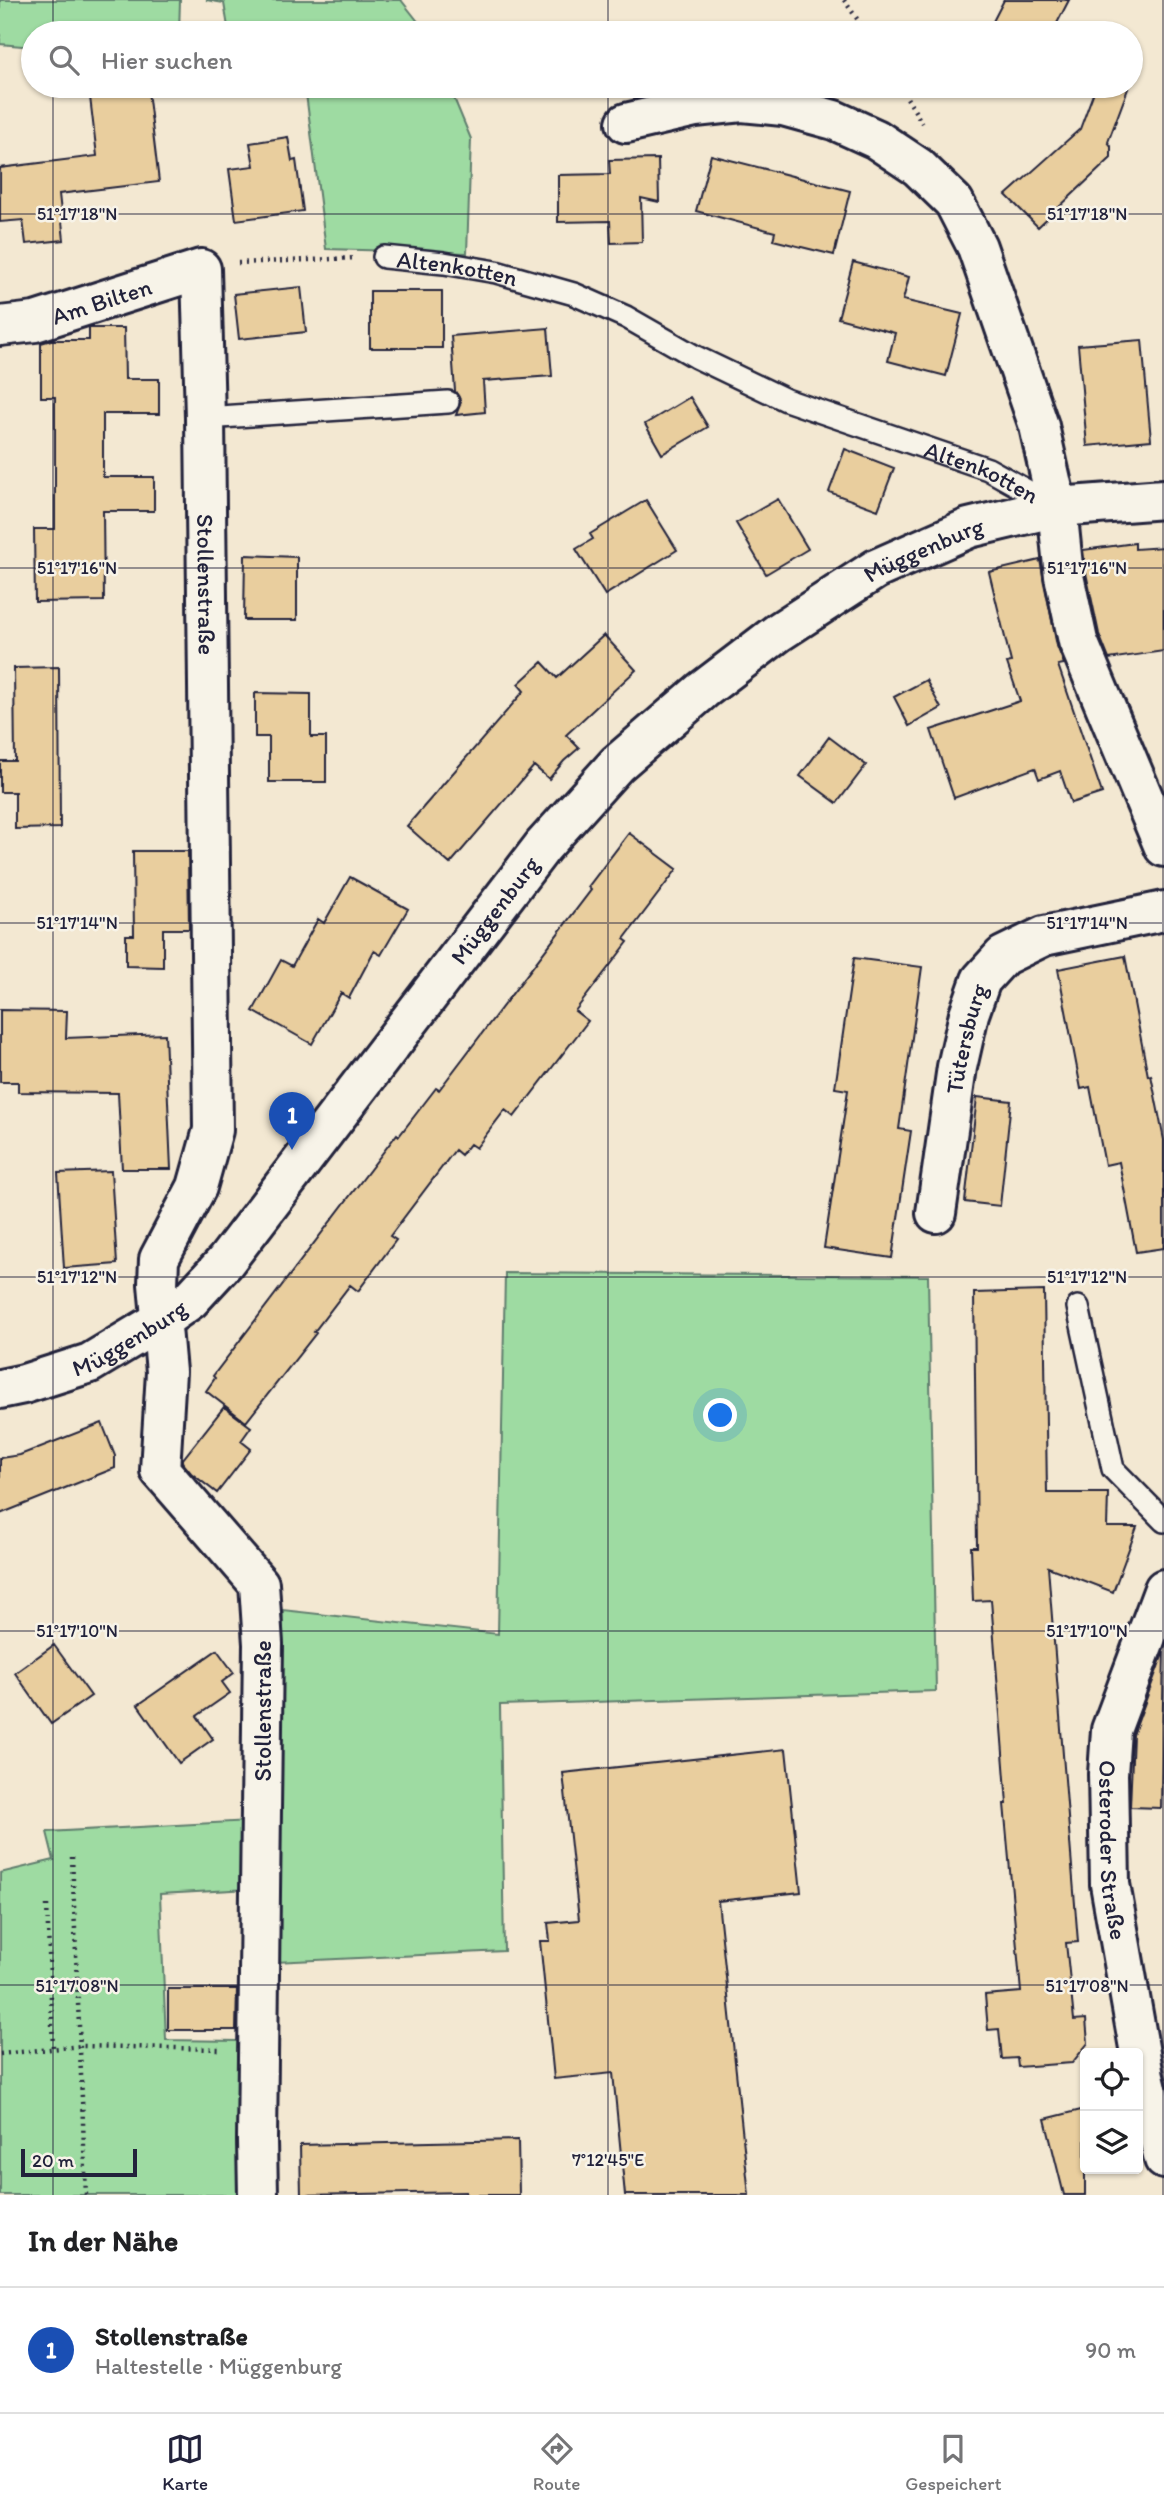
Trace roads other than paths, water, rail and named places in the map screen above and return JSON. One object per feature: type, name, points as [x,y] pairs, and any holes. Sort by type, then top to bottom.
[{"type":"street","name":"Altenkotten","points":[[626,123],[695,107],[730,103],[783,106],[834,120],[876,139],[918,167],[954,202],[977,247],[1039,426],[1057,508]]},
{"type":"street","name":"Am Bilten","points":[[0,326],[35,322],[201,269]]},
{"type":"street","name":"Stollenstraße","points":[[201,269],[213,1130],[197,1187],[159,1259],[158,1284],[166,1372],[160,1471],[259,1584],[263,1644],[258,2195]]},
{"type":"street","name":"Müggenburg","points":[[0,1389],[90,1363],[190,1300],[225,1262],[543,846],[617,764],[703,690],[779,632],[876,569],[969,528],[1057,508],[1164,499]]},
{"type":"street","points":[[1057,508],[1064,576],[1077,641],[1164,847]]},
{"type":"street","name":"Tütersburg","points":[[936,1213],[957,1067],[969,1014],[981,980],[1003,956],[1044,936],[1164,911]]},
{"type":"street","name":"Osteroder Straße","points":[[1164,1589],[1111,1730],[1108,1774],[1110,1884],[1144,2076],[1164,2159]]},
{"type":"lane","name":"Altenkotten","points":[[384,257],[444,262],[496,272],[574,295],[626,317],[696,357],[786,400],[988,468],[1057,508]]},
{"type":"lane","points":[[205,418],[449,402]]},
{"type":"lane","points":[[1078,1307],[1113,1469],[1164,1521]]},
{"type":"place","name":"Stollenstraße","points":[[292,1150]]}]
